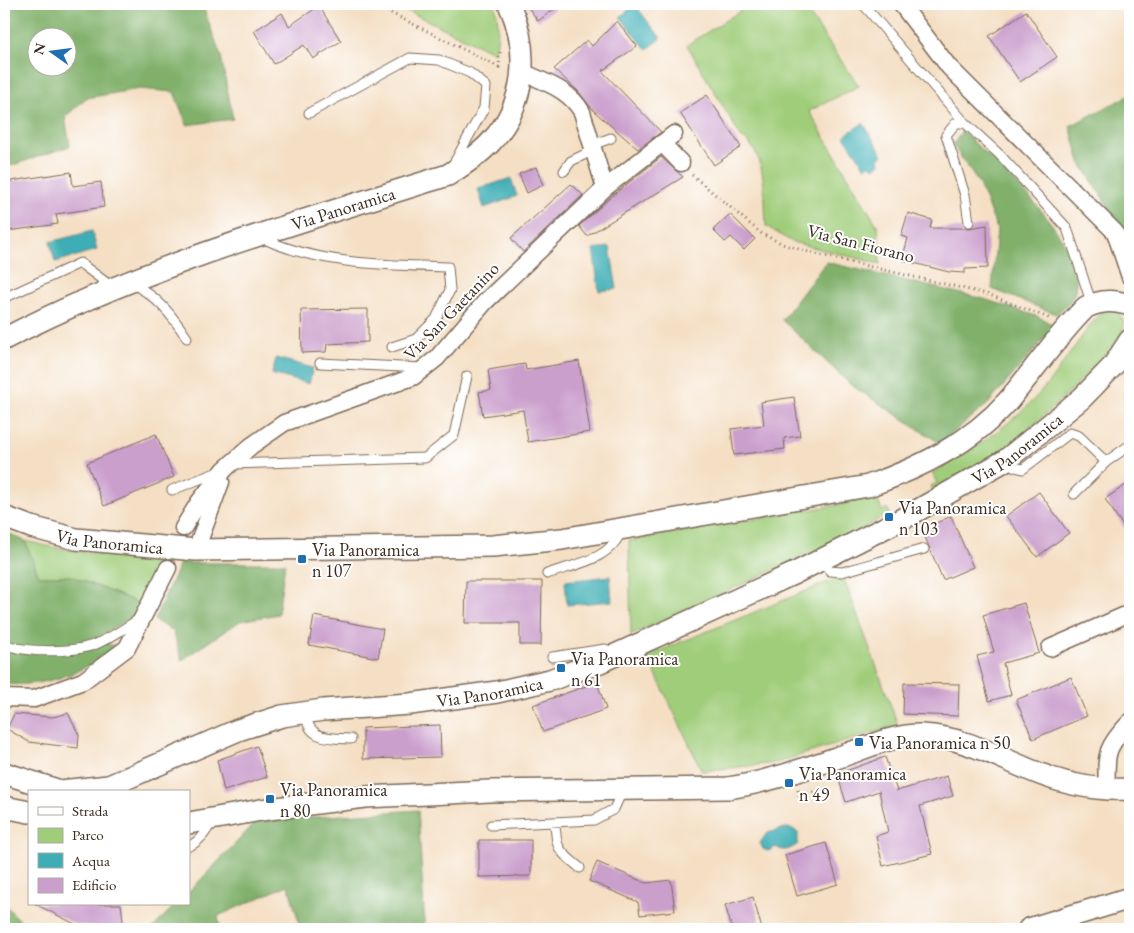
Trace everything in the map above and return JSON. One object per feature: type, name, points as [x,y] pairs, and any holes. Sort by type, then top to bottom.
[{"type":"street","name":"Via Panoramica","points":[[4,339],[120,284],[257,235],[448,175],[474,158],[492,142],[506,121],[518,95],[523,72],[523,48],[516,20],[509,4]]},
{"type":"street","points":[[901,4],[949,66],[1115,232],[1130,277]]},
{"type":"street","points":[[523,72],[569,95],[582,112],[605,188]]},
{"type":"street","name":"Via San Gaetanino","points":[[183,528],[199,502],[228,466],[251,446],[284,423],[414,377],[437,358],[485,302],[605,188],[673,134],[681,163]]},
{"type":"street","points":[[1084,311],[1099,301],[1114,300],[1130,305]]},
{"type":"street","name":"Via Panoramica","points":[[4,517],[31,528],[76,539],[196,550],[493,546],[562,539],[868,486],[906,472],[944,453],[979,427],[1006,403],[1084,311]]},
{"type":"street","name":"Via Panoramica","points":[[70,790],[109,786],[238,730],[282,716],[306,712],[410,704],[497,692],[550,680],[619,654],[820,560],[906,517],[1006,460],[1023,449],[1082,398],[1113,366],[1130,340]]},
{"type":"street","name":"Via San Gaetanino","points":[[196,550],[228,466]]},
{"type":"street","points":[[4,698],[34,699],[83,681],[127,648],[168,568]]},
{"type":"street","points":[[1050,648],[1130,613]]},
{"type":"street","points":[[1107,790],[1105,766],[1116,736],[1130,722]]},
{"type":"street","points":[[1112,747],[1130,730]]},
{"type":"street","points":[[190,823],[261,810],[365,797],[490,791],[728,788],[763,783],[897,737],[921,735],[953,738],[982,748],[1032,771],[1075,786],[1107,790],[1130,789]]},
{"type":"street","name":"Via Panoramica","points":[[4,774],[57,790]]},
{"type":"street","points":[[4,806],[28,812]]},
{"type":"street","points":[[1029,929],[1130,898]]},
{"type":"lane","points":[[863,4],[965,123],[1000,155],[1067,228],[1084,311]]},
{"type":"lane","points":[[309,113],[410,58],[439,60],[470,73],[486,86],[484,108],[448,175]]},
{"type":"lane","points":[[965,123],[956,124],[946,135],[965,195],[970,222]]},
{"type":"lane","points":[[564,171],[571,161],[611,138]]},
{"type":"lane","points":[[257,235],[286,249],[368,264],[448,267],[450,290],[436,319],[416,339],[392,348]]},
{"type":"lane","points":[[4,298],[80,263],[120,284],[144,290],[172,315],[187,338]]},
{"type":"lane","points":[[320,363],[425,368]]},
{"type":"lane","points":[[172,490],[228,466],[425,458],[454,435],[467,376]]},
{"type":"lane","points":[[1006,460],[1015,467],[1023,469],[1070,434],[1079,436],[1106,462]]},
{"type":"lane","points":[[1074,494],[1106,462],[1130,445]]},
{"type":"lane","points":[[547,574],[604,554],[618,542],[622,528]]},
{"type":"lane","points":[[820,560],[830,571],[842,572],[924,549]]},
{"type":"lane","points":[[4,644],[10,647],[51,651],[94,645],[144,616]]},
{"type":"lane","points":[[552,657],[605,649],[619,654]]},
{"type":"lane","points":[[306,712],[306,724],[313,733],[330,738],[351,739]]},
{"type":"lane","points":[[491,825],[594,820],[614,809],[623,789]]},
{"type":"lane","points":[[190,846],[194,844],[206,831],[214,819]]},
{"type":"lane","points":[[555,822],[556,844],[559,850],[580,868]]},
{"type":"path","points":[[373,4],[499,67]]},
{"type":"path","name":"Via San Fiorano","points":[[681,163],[695,178],[762,234],[785,245],[987,294],[1055,320],[1064,311],[1084,311]]},
{"type":"path","points":[[796,784],[799,796],[830,787]]},
{"type":"green space","points":[[4,4],[202,4],[221,56],[233,119],[187,125],[174,92],[139,89],[86,98],[65,117],[70,146],[7,167],[4,153]]},
{"type":"green space","points":[[393,4],[494,4],[498,28],[495,53]]},
{"type":"green space","points":[[751,4],[802,4],[859,86],[809,111],[878,227],[880,264],[792,242],[766,226],[763,177],[756,153],[750,144],[741,137],[687,45]]},
{"type":"green space","points":[[1130,95],[1130,257],[1111,211],[1080,162],[1070,126]]},
{"type":"green space","points":[[962,131],[1037,205],[1055,228],[1068,252],[1075,274],[1074,294],[1069,303],[1056,314],[992,289],[997,229],[979,184],[953,145]]},
{"type":"green space","points":[[826,262],[984,299],[1039,317],[1055,326],[988,404],[940,443],[851,385],[782,320]]},
{"type":"green space","points":[[1114,309],[1124,323],[1120,336],[1090,371],[1028,430],[1000,453],[934,492],[931,486],[937,483],[932,473],[996,433],[1025,408],[1050,381],[1103,310]]},
{"type":"green space","points":[[877,498],[882,511],[887,508],[890,513],[834,545],[811,553],[631,635],[629,541]]},
{"type":"green space","points":[[4,531],[25,541],[39,576],[71,576],[141,604],[131,617],[106,632],[109,645],[120,645],[107,655],[66,676],[36,683],[4,684]]},
{"type":"green space","points":[[25,541],[61,549],[95,553],[129,556],[165,556],[141,604],[71,576],[39,576]]},
{"type":"green space","points":[[180,563],[285,563],[278,614],[240,621],[182,660],[173,631],[154,620]]},
{"type":"green space","points":[[843,576],[898,725],[776,763],[702,771],[647,656]]},
{"type":"green space","points":[[418,810],[425,929],[301,929],[288,885],[218,916],[220,929],[152,929],[174,906],[190,906],[190,891],[257,821]]},
{"type":"green space","points":[[4,904],[29,929],[4,929]]},
{"type":"water","points":[[635,5],[661,38],[647,50],[620,17]]},
{"type":"water","points":[[863,123],[883,155],[879,158],[880,163],[875,168],[869,165],[865,167],[844,136]]},
{"type":"water","points":[[511,178],[517,196],[484,208],[478,189]]},
{"type":"water","points":[[92,231],[97,250],[55,262],[50,242]]},
{"type":"water","points":[[610,247],[617,289],[599,291],[593,249]]},
{"type":"water","points":[[276,358],[313,368],[309,384],[272,374]]},
{"type":"water","points":[[610,576],[612,601],[567,605],[565,581]]},
{"type":"water","points":[[786,828],[793,829],[798,833],[798,844],[787,850],[776,847],[768,851],[763,849],[760,843],[767,833]]},
{"type":"building","points":[[526,4],[561,4],[538,21]]},
{"type":"building","points":[[319,6],[341,41],[313,59],[304,45],[274,64],[254,31],[282,13],[289,26]]},
{"type":"building","points":[[1026,11],[1057,57],[1020,82],[989,36]]},
{"type":"building","points":[[617,21],[637,46],[602,71],[661,132],[638,149],[595,112],[578,91],[554,69],[587,40],[592,46]]},
{"type":"building","points":[[707,95],[741,147],[714,165],[680,113]]},
{"type":"building","points":[[661,157],[683,177],[587,236],[579,226],[612,196]]},
{"type":"building","points":[[536,167],[543,185],[527,193],[519,174]]},
{"type":"building","points":[[71,172],[73,186],[101,182],[104,207],[56,214],[58,224],[8,231],[4,205],[4,182]]},
{"type":"building","points":[[571,184],[583,195],[523,252],[511,238]]},
{"type":"building","points":[[908,213],[932,220],[930,228],[969,228],[987,225],[988,268],[965,269],[965,273],[949,272],[902,260],[908,238],[901,236]]},
{"type":"building","points":[[730,214],[755,239],[744,250],[731,237],[725,242],[713,230]]},
{"type":"building","points":[[368,309],[368,342],[327,344],[326,352],[302,353],[301,310]]},
{"type":"building","points":[[579,361],[590,432],[528,442],[523,410],[483,416],[479,392],[491,390],[488,370],[525,364],[526,370]]},
{"type":"building","points":[[794,397],[800,436],[784,438],[785,449],[734,455],[731,429],[764,425],[761,402]]},
{"type":"building","points":[[156,434],[174,477],[104,506],[87,463]]},
{"type":"building","points":[[1130,482],[1130,536],[1105,499]]},
{"type":"building","points":[[1039,492],[1069,533],[1037,557],[1006,516]]},
{"type":"building","points":[[951,516],[973,567],[943,580],[922,530]]},
{"type":"building","points":[[466,581],[542,581],[541,645],[520,645],[520,623],[465,623]]},
{"type":"building","points":[[1024,603],[1039,653],[1003,663],[1011,695],[989,701],[977,656],[994,652],[983,615]]},
{"type":"building","points":[[314,616],[383,629],[378,658],[309,645]]},
{"type":"building","points":[[1071,677],[1087,716],[1033,739],[1016,700]]},
{"type":"building","points":[[597,682],[606,709],[543,732],[533,705]]},
{"type":"building","points":[[904,683],[959,684],[958,716],[903,714]]},
{"type":"building","points":[[68,713],[79,735],[78,748],[29,742],[7,729],[14,714],[53,717]]},
{"type":"building","points":[[440,725],[441,757],[363,759],[363,728]]},
{"type":"building","points":[[257,746],[267,777],[224,791],[217,760]]},
{"type":"building","points":[[885,757],[897,791],[947,776],[953,796],[920,806],[932,854],[883,866],[876,836],[888,832],[879,791],[846,802],[837,774]]},
{"type":"building","points":[[479,840],[531,840],[531,876],[479,877]]},
{"type":"building","points":[[826,843],[838,884],[797,896],[785,855]]},
{"type":"building","points":[[597,862],[646,883],[671,880],[675,911],[640,915],[638,902],[589,881]]},
{"type":"building","points":[[753,897],[762,929],[732,929],[725,905]]},
{"type":"building","points":[[39,906],[121,906],[124,929],[77,925]]},
{"type":"place","name":"Via Panoramica n 103","points":[[889,517]]},
{"type":"place","name":"Via Panoramica n 107","points":[[302,559]]},
{"type":"place","name":"Via Panoramica n 61","points":[[561,668]]},
{"type":"place","name":"Via Panoramica n 50","points":[[859,742]]},
{"type":"place","name":"Via Panoramica n 49","points":[[789,783]]},
{"type":"place","name":"Via Panoramica n 80","points":[[270,799]]}]
